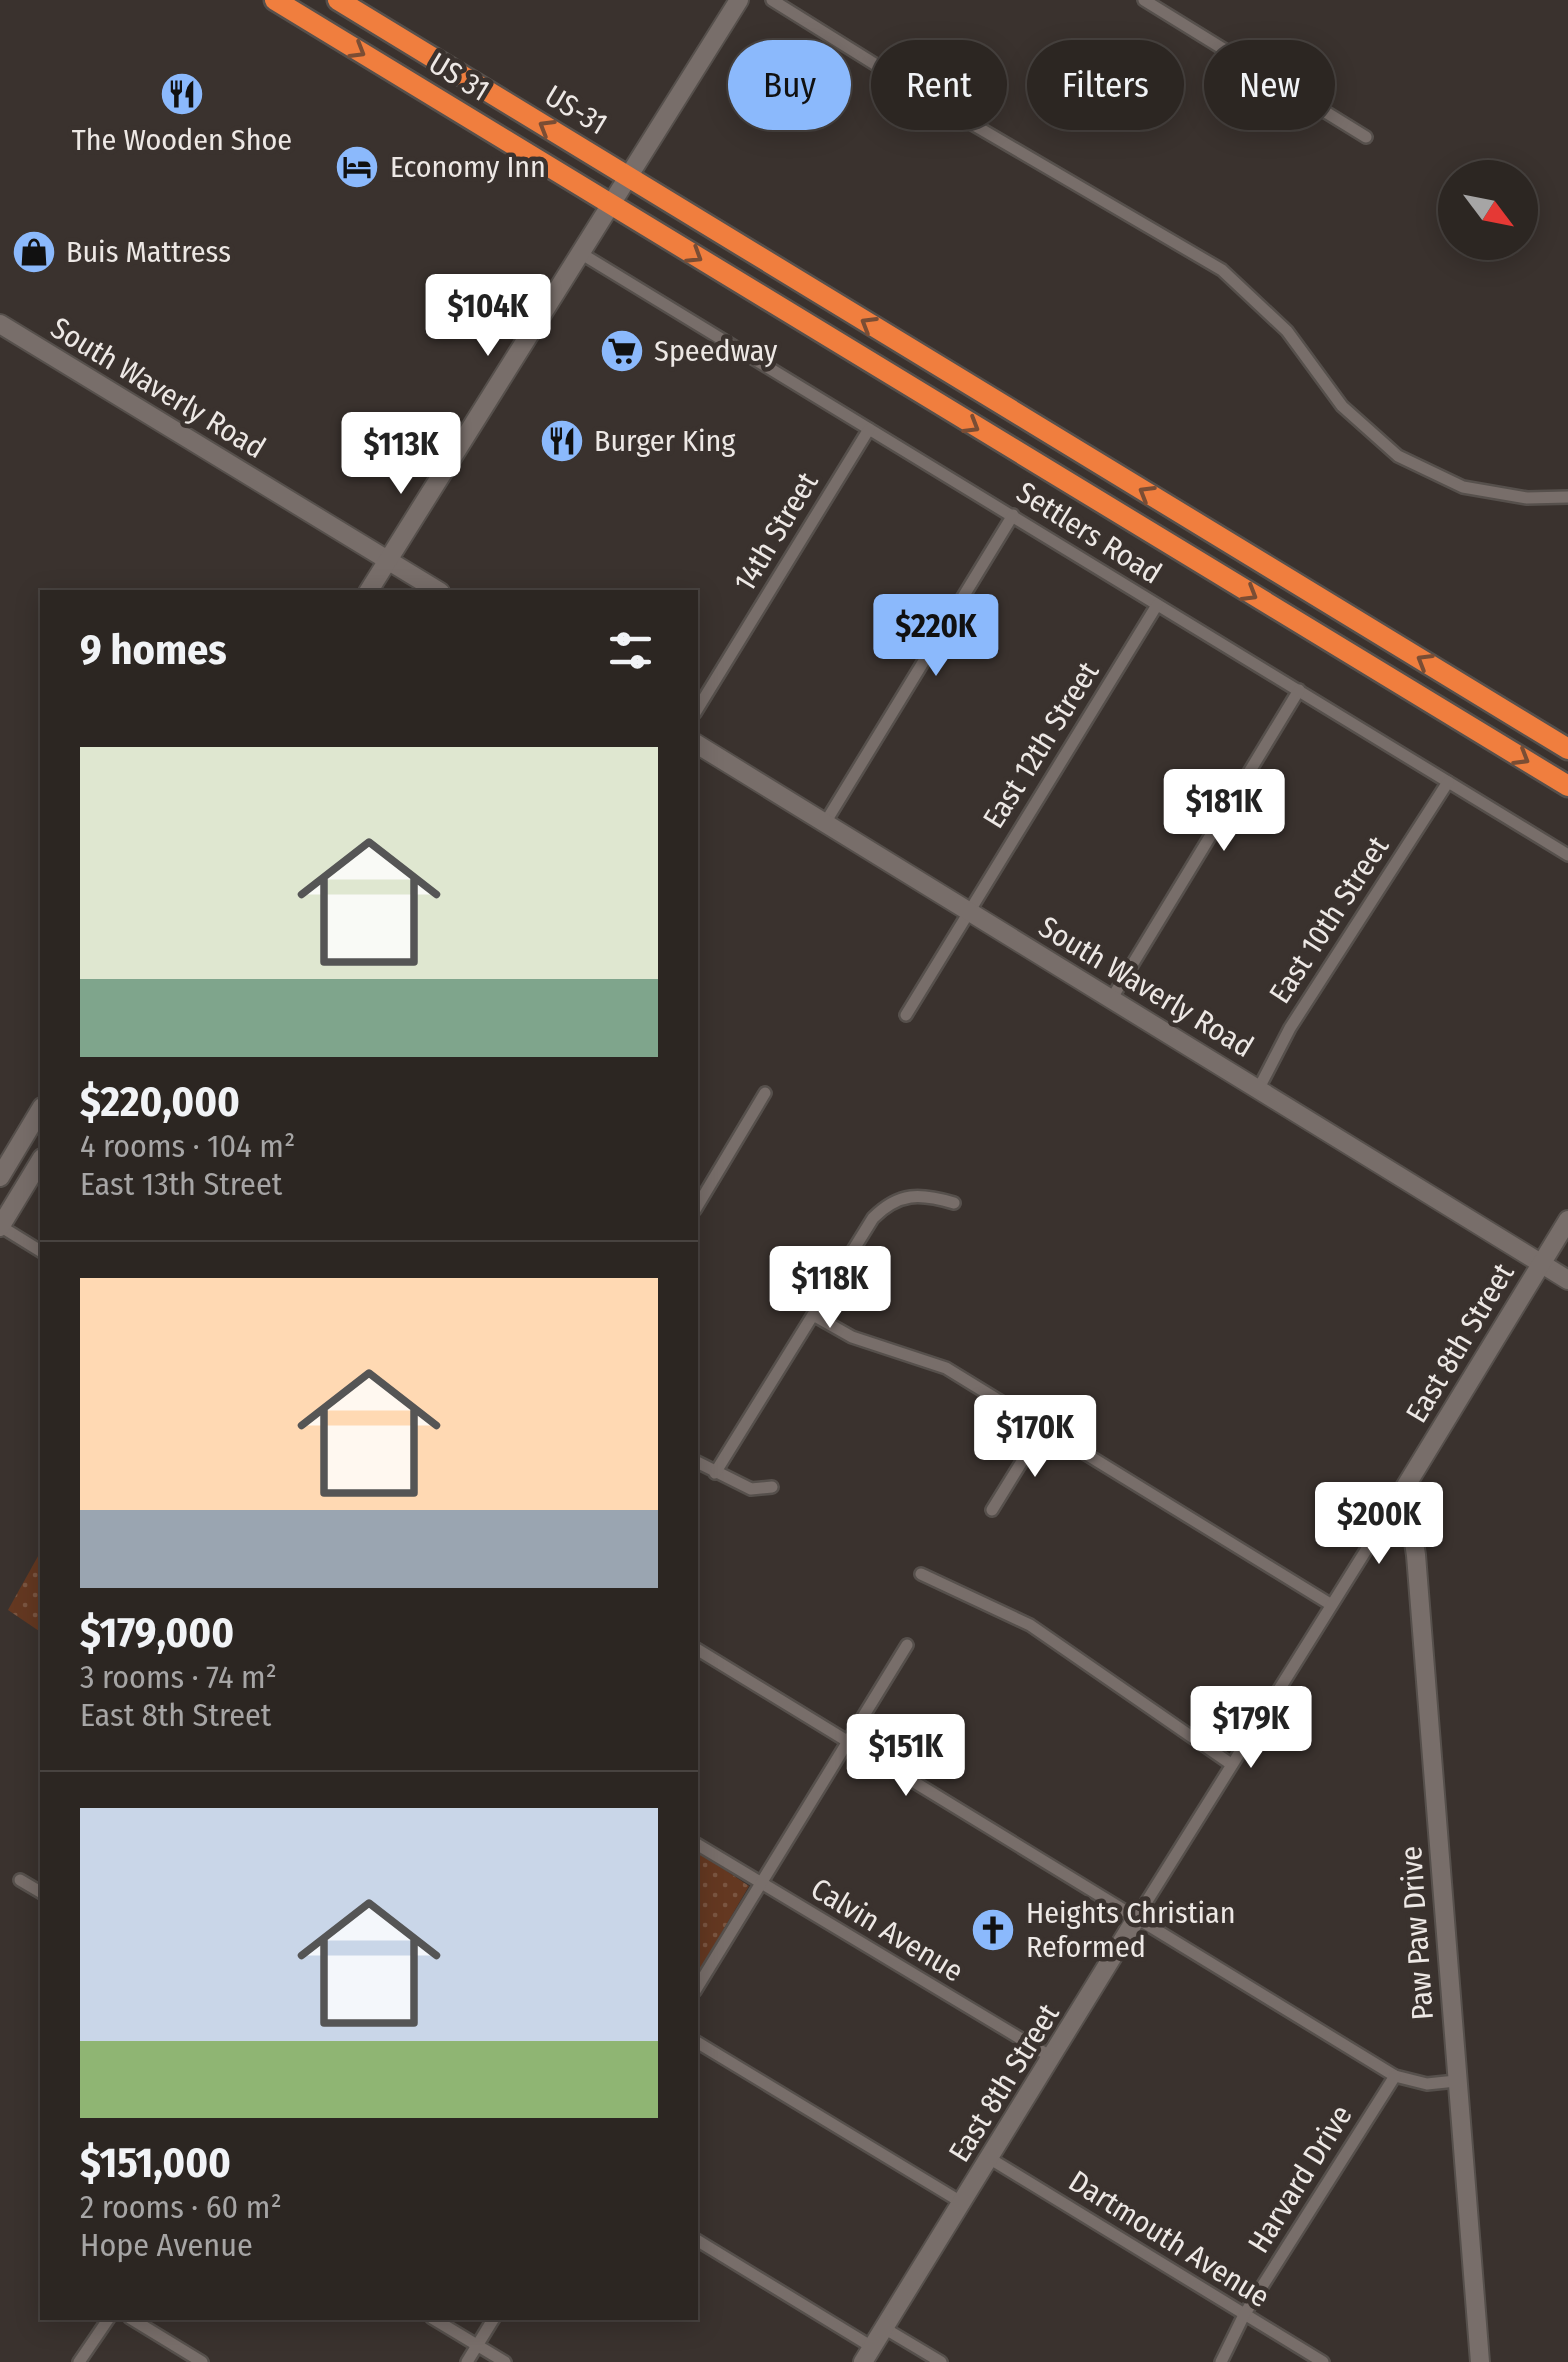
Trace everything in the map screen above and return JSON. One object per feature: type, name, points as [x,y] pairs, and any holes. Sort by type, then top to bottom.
[{"type":"highway","name":"US 31","points":[[275,0],[1568,786]]},
{"type":"highway","points":[[307,20],[316,7],[339,1]]},
{"type":"highway","name":"US-31","points":[[339,1],[629,178]]},
{"type":"highway","name":"US 31","points":[[629,178],[1568,749]]},
{"type":"highway","points":[[893,378],[910,350]]},
{"type":"highway","points":[[1475,730],[1488,717],[1507,712]]},
{"type":"main road","points":[[369,590],[739,0]]},
{"type":"main road","name":"South Waverly Road","points":[[0,324],[437,590]]},
{"type":"main road","name":"South Waverly Road","points":[[698,745],[1568,1280]]},
{"type":"main road","points":[[0,1177],[40,1109]]},
{"type":"main road","points":[[0,1226],[40,1161]]},
{"type":"main road","name":"East 8th Street","points":[[1393,1507],[1568,1220]]},
{"type":"main road","name":"Paw Paw Drive","points":[[1393,1507],[1412,1530],[1416,1555],[1480,2362]]},
{"type":"main road","name":"East 8th Street","points":[[868,2355],[1137,1917]]},
{"type":"street","points":[[772,0],[1222,270],[1287,330],[1342,406],[1398,456],[1463,487],[1528,498],[1568,497]]},
{"type":"street","points":[[1144,0],[1366,136]]},
{"type":"street","name":"Settlers Road","points":[[582,254],[1568,856]]},
{"type":"street","name":"14th Street","points":[[698,708],[869,429]]},
{"type":"street","points":[[825,823],[1013,515]]},
{"type":"street","name":"East 12th Street","points":[[906,1016],[1157,605]]},
{"type":"street","points":[[1112,998],[1299,690]]},
{"type":"street","name":"East 10th Street","points":[[1259,1088],[1290,1028],[1448,782]]},
{"type":"street","points":[[698,1205],[765,1093]]},
{"type":"street","points":[[715,1473],[873,1218],[886,1205],[920,1194],[954,1203]]},
{"type":"street","points":[[0,1226],[40,1251]]},
{"type":"street","points":[[815,1316],[852,1337],[946,1368],[1330,1604]]},
{"type":"street","points":[[992,1510],[1042,1429]]},
{"type":"street","points":[[698,1462],[751,1490],[772,1487]]},
{"type":"street","name":"East 8th Street","points":[[1137,1917],[1393,1507]]},
{"type":"street","points":[[921,1574],[1030,1625],[1231,1764]]},
{"type":"street","points":[[698,1986],[907,1645]]},
{"type":"street","points":[[698,1650],[1395,2076],[1414,2083],[1456,2081]]},
{"type":"street","name":"Calvin Avenue","points":[[698,1845],[1053,2058]]},
{"type":"street","points":[[20,1880],[40,1892]]},
{"type":"street","points":[[698,2043],[961,2202]]},
{"type":"street","name":"Harvard Drive","points":[[1221,2362],[1244,2315],[1395,2076]]},
{"type":"street","name":"Dartmouth Avenue","points":[[990,2158],[1323,2362]]},
{"type":"street","points":[[698,2240],[868,2355]]},
{"type":"street","points":[[79,2362],[107,2320]]},
{"type":"street","points":[[133,2320],[202,2362]]},
{"type":"street","points":[[435,2320],[506,2362]]},
{"type":"street","points":[[467,2362],[493,2320]]},
{"type":"street","points":[[884,2328],[941,2362]]},
{"type":"shaded area","points":[[40,1553],[40,1632],[8,1610]]},
{"type":"shaded area","points":[[698,1852],[749,1886],[698,1973]]},
{"type":"place","name":"The Wooden Shoe","points":[[182,94]]},
{"type":"place","name":"Economy Inn","points":[[357,167]]},
{"type":"place","name":"Buis Mattress","points":[[34,252]]},
{"type":"place","name":"Speedway","points":[[622,351]]},
{"type":"place","name":"Burger King","points":[[562,441]]},
{"type":"place","name":"Heights Christian Reformed","points":[[993,1930]]}]
